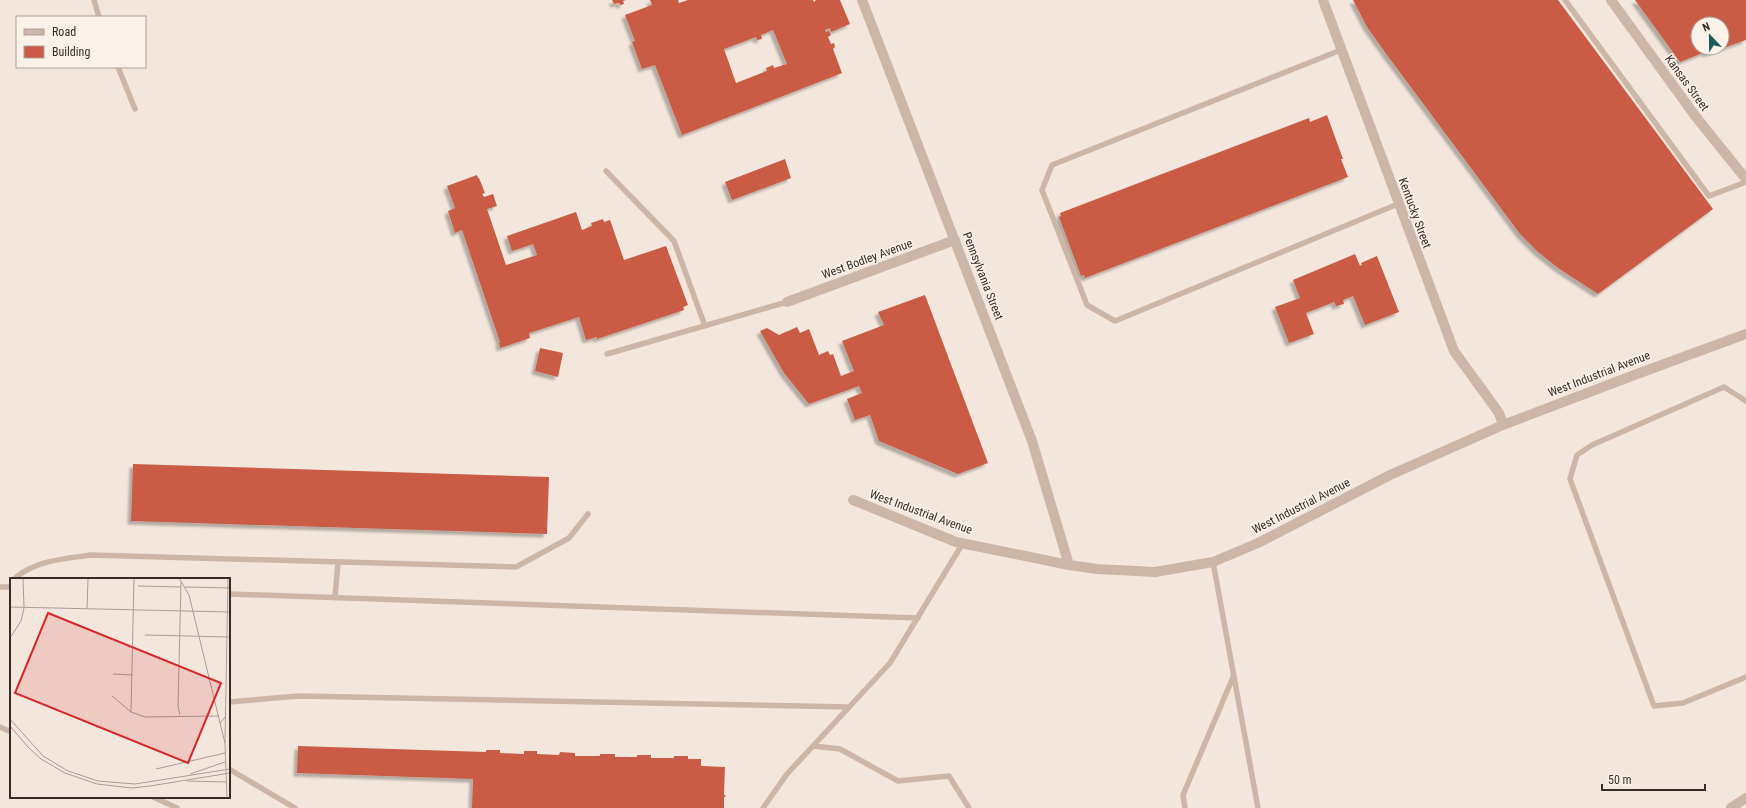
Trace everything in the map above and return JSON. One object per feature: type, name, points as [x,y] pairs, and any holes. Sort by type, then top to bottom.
[{"type":"street","name":"Pennsylvania Street","points":[[862,0],[1032,441],[1068,565]]},
{"type":"street","name":"Kentucky Street","points":[[1323,0],[1454,351],[1499,413],[1504,425]]},
{"type":"street","name":"Kansas Street","points":[[1611,0],[1696,117],[1746,181]]},
{"type":"street","name":"West Bodley Avenue","points":[[787,302],[955,240]]},
{"type":"street","name":"West Industrial Avenue","points":[[853,500],[963,543],[1068,565],[1097,569],[1155,572],[1213,562],[1258,542],[1390,475],[1504,425],[1746,334]]},
{"type":"street","points":[[1731,808],[1746,798]]},
{"type":"lane","points":[[94,0],[99,16]]},
{"type":"lane","points":[[1565,0],[1709,196],[1746,181]]},
{"type":"lane","points":[[1341,50],[1052,165],[1042,190],[1086,305],[1115,321],[1398,204]]},
{"type":"lane","points":[[118,68],[135,109]]},
{"type":"lane","points":[[606,171],[674,241],[705,326]]},
{"type":"lane","points":[[607,354],[787,302]]},
{"type":"lane","points":[[1746,401],[1724,387],[1592,445],[1576,455],[1570,479],[1654,706],[1683,703],[1746,677]]},
{"type":"lane","points":[[15,578],[23,571],[47,562],[91,555],[516,567],[569,538],[588,514]]},
{"type":"lane","points":[[762,808],[787,774],[890,663],[963,543]]},
{"type":"lane","points":[[335,598],[338,562]]},
{"type":"lane","points":[[1213,562],[1258,808]]},
{"type":"lane","points":[[230,594],[918,618]]},
{"type":"lane","points":[[1185,808],[1183,795],[1234,675]]},
{"type":"lane","points":[[230,702],[299,696],[849,707]]},
{"type":"lane","points":[[0,727],[10,732]]},
{"type":"lane","points":[[813,746],[840,749],[898,781],[949,776],[969,808]]},
{"type":"lane","points":[[230,770],[295,808]]},
{"type":"lane","points":[[155,798],[177,808]]},
{"type":"building","points":[[612,0],[626,0],[623,1],[624,4],[620,5],[619,3],[614,4]]},
{"type":"building","points":[[650,0],[678,0],[679,3],[688,0],[813,0],[814,2],[816,0],[840,0],[850,24],[831,32],[830,28],[825,30],[826,32],[829,31],[831,35],[828,37],[831,44],[834,43],[835,47],[833,49],[842,73],[682,135],[655,65],[642,69],[632,42],[635,41],[625,15],[652,5]],"holes":[[[773,30],[787,64],[774,68],[773,65],[766,68],[767,71],[736,83],[724,49],[756,37],[757,40],[762,39],[761,35]]]},
{"type":"building","points":[[1353,0],[1558,0],[1713,209],[1598,294],[1558,268],[1538,252],[1520,234],[1367,27]]},
{"type":"building","points":[[1635,0],[1746,0],[1746,40],[1730,46],[1730,16],[1690,16],[1690,56],[1695,56],[1680,62]]},
{"type":"building","points":[[1327,115],[1348,177],[1085,278],[1084,275],[1081,276],[1059,217],[1061,216],[1060,213],[1309,118],[1310,122]]},
{"type":"building","points":[[785,159],[791,178],[732,200],[725,182]]},
{"type":"building","points":[[477,175],[485,193],[482,194],[484,197],[493,194],[497,206],[487,209],[506,265],[537,255],[533,244],[512,251],[507,236],[576,212],[582,230],[592,226],[591,223],[603,219],[604,222],[610,220],[624,260],[666,246],[688,305],[683,307],[684,310],[597,339],[597,337],[586,340],[579,317],[529,333],[530,338],[500,348],[500,342],[462,230],[455,233],[448,211],[455,208],[447,186]]},
{"type":"building","points":[[1355,254],[1360,266],[1362,265],[1361,263],[1377,256],[1399,312],[1365,325],[1353,296],[1343,300],[1344,304],[1336,306],[1334,302],[1306,313],[1314,334],[1289,343],[1275,307],[1300,298],[1293,280]]},
{"type":"building","points":[[925,295],[988,463],[958,474],[879,441],[870,415],[855,420],[847,399],[862,393],[859,386],[809,404],[784,373],[760,331],[767,328],[779,335],[797,327],[800,333],[809,329],[819,355],[828,351],[830,355],[833,354],[841,376],[854,371],[842,341],[884,325],[878,312]]},
{"type":"building","points":[[540,348],[563,353],[558,377],[535,371]]},
{"type":"building","points":[[133,464],[549,477],[547,534],[131,521]]},
{"type":"building","points":[[298,746],[486,752],[486,750],[500,750],[500,753],[524,754],[524,751],[537,751],[537,754],[559,755],[560,752],[575,753],[575,756],[600,756],[600,754],[615,754],[615,757],[637,757],[637,755],[651,755],[651,758],[674,758],[674,756],[688,756],[688,759],[701,759],[701,766],[725,767],[724,794],[726,797],[724,797],[724,808],[472,808],[473,779],[297,773]]}]
